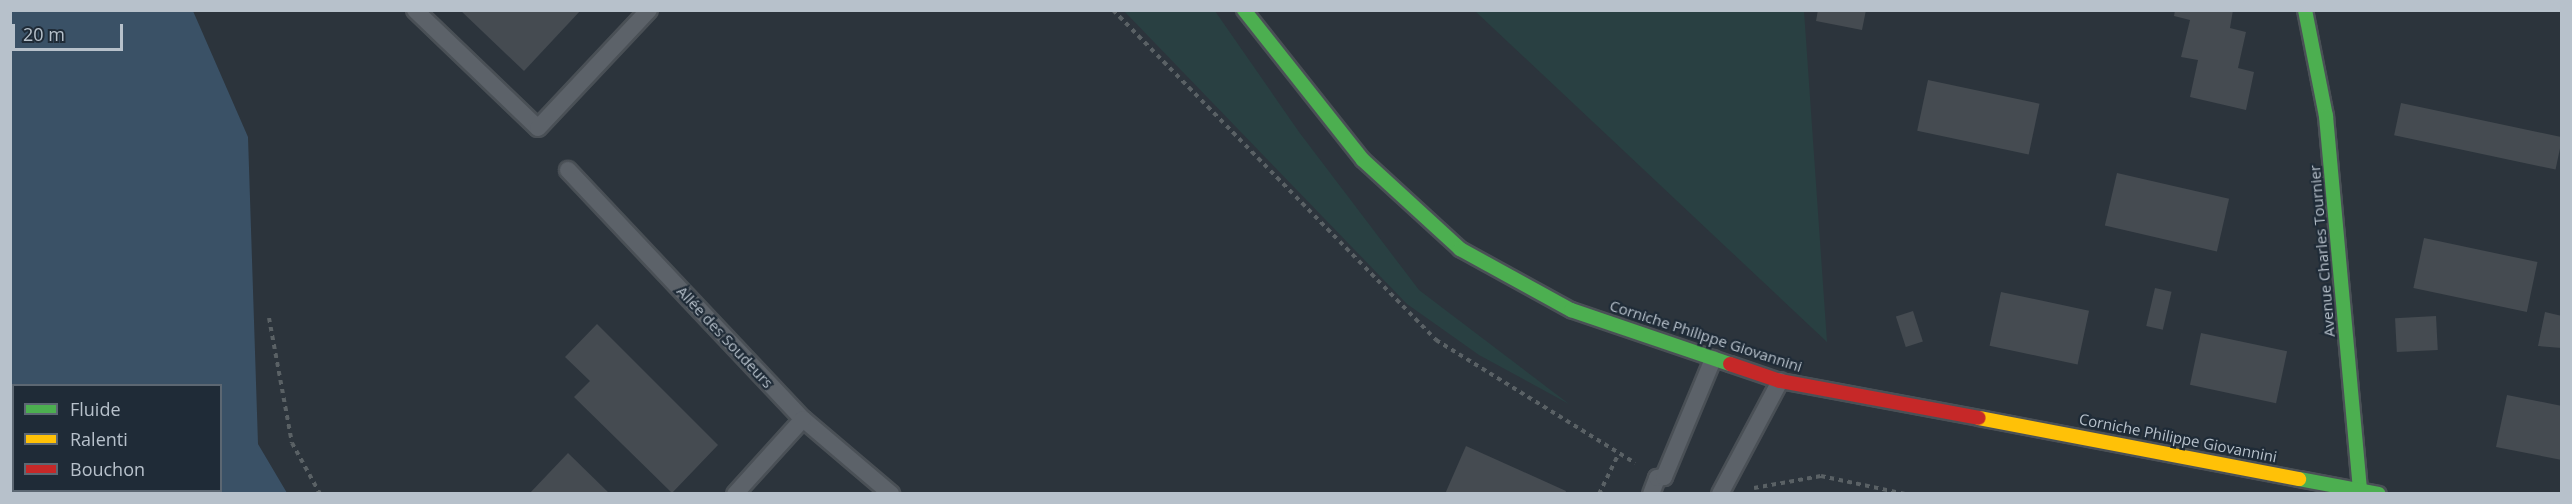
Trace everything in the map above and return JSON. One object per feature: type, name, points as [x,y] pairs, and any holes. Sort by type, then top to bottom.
[{"type":"main road","name":"Corniche Philippe Giovannini","points":[[1244,10],[1363,160],[1460,249],[1571,310],[1780,381],[2379,494]]},
{"type":"main road","name":"Avenue Charles Tournier","points":[[2305,10],[2326,116],[2360,489]]},
{"type":"lane","points":[[415,10],[538,128],[649,10]]},
{"type":"lane","name":"Allée des Soudeurs","points":[[568,170],[803,419],[891,494]]},
{"type":"lane","points":[[1651,494],[1657,478],[1664,477],[1713,359]]},
{"type":"lane","points":[[1720,494],[1780,381]]},
{"type":"lane","points":[[735,494],[803,419]]},
{"type":"path","points":[[1113,10],[1436,340],[1618,455],[1664,477]]},
{"type":"path","points":[[269,318],[292,443],[320,494]]},
{"type":"path","points":[[1599,494],[1618,455]]},
{"type":"path","points":[[1741,491],[1821,476],[1906,494]]},
{"type":"green space","points":[[1124,11],[1215,11],[1299,132],[1419,290],[1569,404],[1479,355],[1407,304]]},
{"type":"green space","points":[[1475,11],[1804,11],[1827,342]]},
{"type":"water","points":[[10,11],[193,11],[248,137],[258,444],[287,493],[11,493]]},
{"type":"building","points":[[460,10],[581,10],[524,71]]},
{"type":"building","points":[[1818,10],[1866,10],[1862,30],[1816,21]]},
{"type":"building","points":[[2175,10],[2233,10],[2230,28],[2246,32],[2238,68],[2254,72],[2246,110],[2190,97],[2198,60],[2181,57],[2190,20],[2174,16]]},
{"type":"building","points":[[1928,80],[2040,104],[2029,155],[1917,131]]},
{"type":"building","points":[[2401,103],[2562,137],[2556,170],[2394,135]]},
{"type":"building","points":[[2117,173],[2229,199],[2217,251],[2105,226]]},
{"type":"building","points":[[2424,238],[2537,262],[2527,312],[2413,288]]},
{"type":"building","points":[[2155,288],[2172,292],[2163,330],[2146,326]]},
{"type":"building","points":[[2001,292],[2089,311],[2078,365],[1990,346]]},
{"type":"building","points":[[1913,311],[1923,341],[1906,347],[1896,317]]},
{"type":"building","points":[[2545,312],[2562,316],[2562,348],[2538,346]]},
{"type":"building","points":[[2436,316],[2438,350],[2397,352],[2395,318]]},
{"type":"building","points":[[597,324],[718,445],[672,493],[574,397],[590,381],[565,357]]},
{"type":"building","points":[[2201,333],[2287,351],[2276,403],[2190,385]]},
{"type":"building","points":[[2507,395],[2562,406],[2562,460],[2496,447]]},
{"type":"building","points":[[1466,446],[1566,491],[1565,494],[1445,494]]},
{"type":"building","points":[[568,453],[610,494],[529,494]]},
{"type":"traffic: fast","points":[[1244,10],[1363,160],[1460,249],[1571,310],[1730,364]]},
{"type":"traffic: fast","points":[[2305,10],[2326,116],[2360,489]]},
{"type":"traffic: fast","points":[[2299,479],[2379,494]]},
{"type":"traffic: slow","points":[[1979,418],[2299,479]]},
{"type":"traffic: jam","points":[[1730,364],[1780,381],[1979,418]]}]
